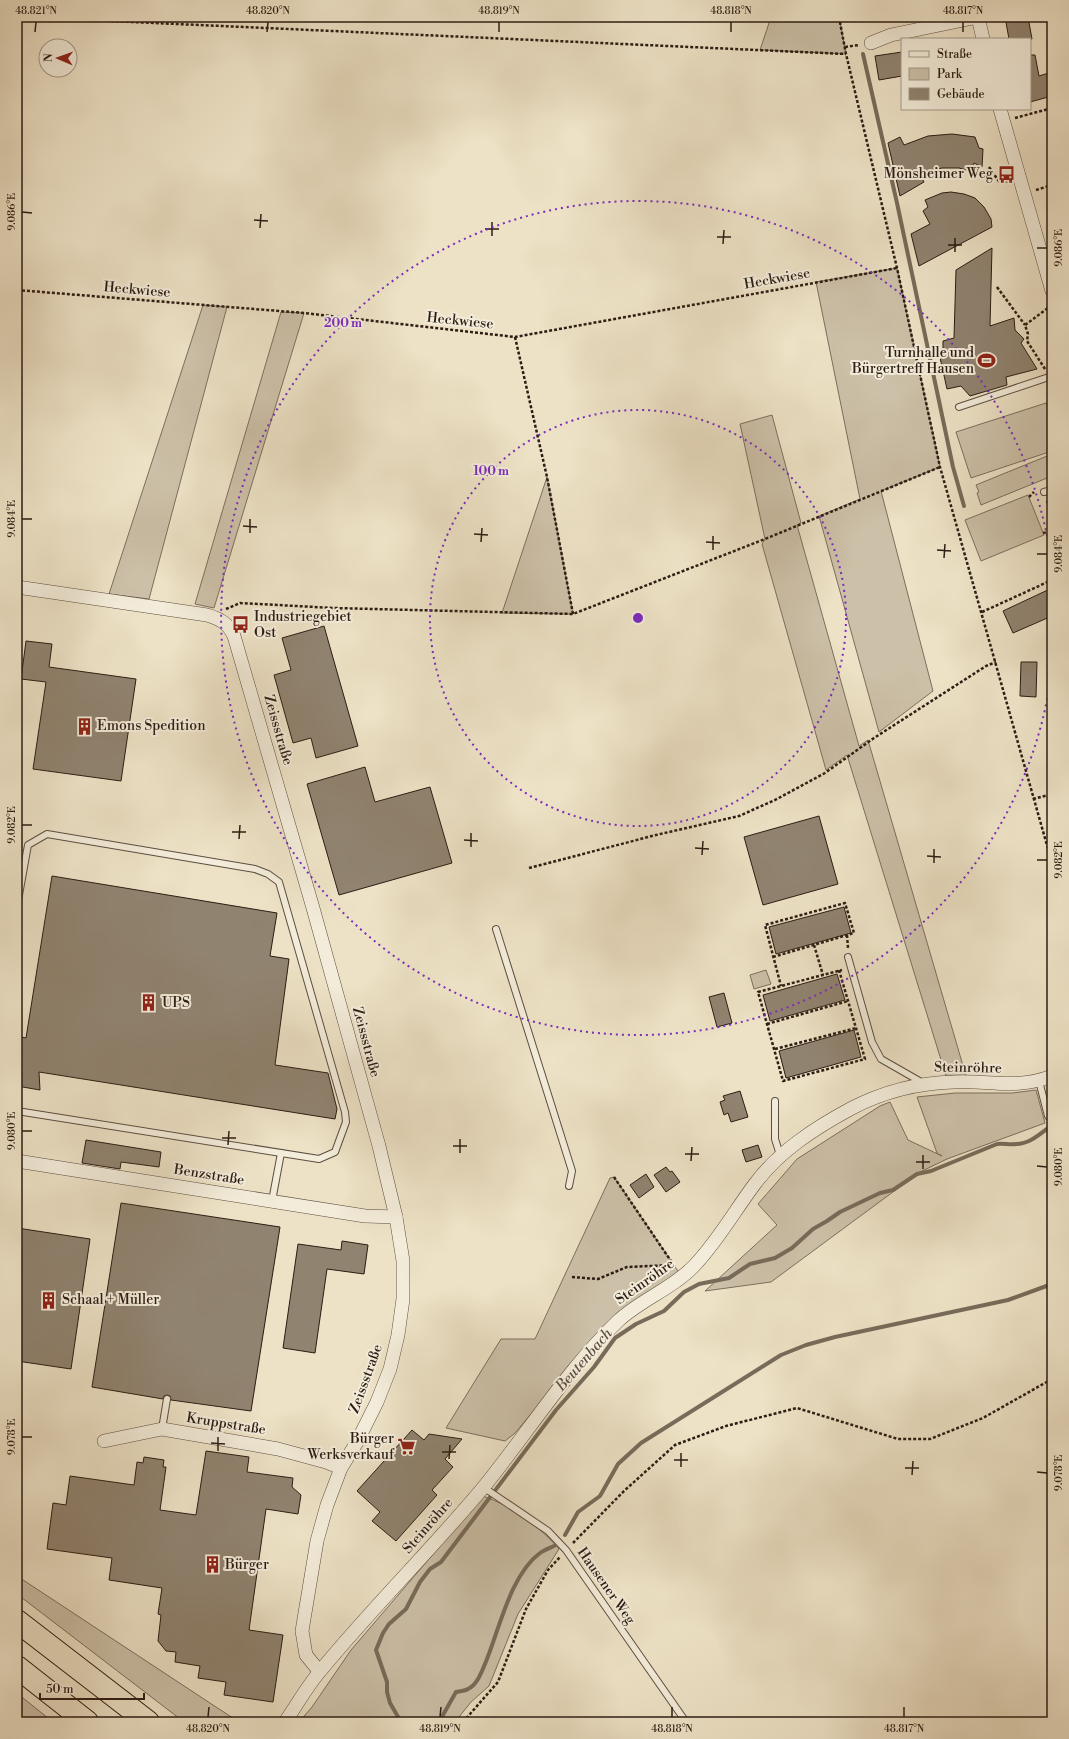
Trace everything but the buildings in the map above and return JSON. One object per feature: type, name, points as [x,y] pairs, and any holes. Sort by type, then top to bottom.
[{"type":"highway","points":[[17,1621],[148,1722]]},
{"type":"highway","points":[[23,1675],[87,1722]]},
{"type":"street","points":[[871,43],[891,35],[978,17],[984,38]]},
{"type":"street","points":[[1002,115],[1052,291]]},
{"type":"street","points":[[17,587],[219,618]]},
{"type":"street","name":"Zeissstraße","points":[[219,618],[229,626],[234,636],[313,908],[379,1146],[396,1217],[403,1261],[403,1299],[398,1335],[390,1369],[378,1402],[357,1442],[341,1468],[327,1505],[317,1541],[302,1631],[306,1655],[319,1671]]},
{"type":"street","name":"Steinröhre","points":[[285,1722],[319,1671],[486,1489],[562,1383],[586,1354],[620,1319],[682,1277],[695,1264],[718,1237],[755,1183],[780,1155],[797,1142],[853,1108],[881,1095],[924,1084],[955,1081],[1014,1085],[1039,1082],[1052,1076]]},
{"type":"street","name":"Benzstraße","points":[[17,1161],[365,1216],[396,1217]]},
{"type":"street","name":"Kruppstraße","points":[[104,1441],[162,1429],[278,1449],[326,1462],[341,1468]]},
{"type":"lane","points":[[959,407],[1051,376]]},
{"type":"lane","points":[[1044,492],[1052,490]]},
{"type":"lane","points":[[17,906],[28,845],[47,834],[255,869],[268,874],[279,882],[345,1112],[346,1122],[335,1152],[319,1159],[17,1111]]},
{"type":"lane","points":[[496,929],[572,1171],[569,1186]]},
{"type":"lane","points":[[848,957],[872,1042],[881,1059],[924,1084]]},
{"type":"lane","points":[[1039,1082],[1048,1116]]},
{"type":"lane","points":[[775,1101],[775,1139],[780,1155]]},
{"type":"lane","points":[[272,1201],[281,1153]]},
{"type":"lane","points":[[162,1429],[167,1399]]},
{"type":"lane","name":"Hausener Weg","points":[[486,1489],[548,1531],[566,1550],[686,1722]]},
{"type":"path","points":[[71,17],[110,21],[846,54]]},
{"type":"path","points":[[839,17],[846,54],[897,268],[940,467],[1052,863]]},
{"type":"path","points":[[1002,115],[1052,108]]},
{"type":"path","points":[[989,167],[1000,183]]},
{"type":"path","name":"Heckwiese","points":[[17,290],[304,314],[515,337],[897,268]]},
{"type":"path","points":[[997,287],[1025,325],[1028,334],[1027,340],[1051,376]]},
{"type":"path","points":[[1025,325],[1052,305]]},
{"type":"path","points":[[515,337],[548,477],[573,614]]},
{"type":"path","points":[[219,618],[223,611],[240,603],[349,608],[573,614],[766,539],[940,467]]},
{"type":"path","points":[[1044,492],[1052,513]]},
{"type":"path","points":[[1043,533],[1052,531]]},
{"type":"path","points":[[982,612],[1052,580]]},
{"type":"path","points":[[529,868],[656,834],[739,816],[746,813],[775,800],[826,773],[874,738],[986,666],[996,662]]},
{"type":"path","points":[[1033,799],[1052,794]]},
{"type":"path","points":[[773,957],[854,933],[845,903],[764,925],[781,986]]},
{"type":"path","points":[[814,945],[823,975]]},
{"type":"path","points":[[839,970],[865,1059],[783,1081],[758,992],[823,975],[839,970],[851,967]]},
{"type":"path","points":[[767,1024],[848,1001]]},
{"type":"path","points":[[775,1049],[856,1028]]},
{"type":"path","points":[[614,1177],[682,1277]]},
{"type":"path","points":[[572,1277],[598,1279],[627,1267],[674,1265]]},
{"type":"path","points":[[463,1722],[498,1682],[526,1609],[548,1570],[624,1491],[676,1444],[726,1426],[796,1408],[898,1439],[930,1439],[983,1418],[1052,1379]]},
{"type":"green space","points":[[771,17],[839,17],[846,54],[760,50]]},
{"type":"green space","points":[[897,268],[940,467],[881,491],[933,691],[879,732],[819,516],[860,499],[816,282]]},
{"type":"green space","points":[[203,305],[227,307],[149,599],[109,594]]},
{"type":"green space","points":[[281,312],[304,313],[214,608],[195,604]]},
{"type":"green space","points":[[1046,403],[1052,423],[1052,451],[971,478],[956,432]]},
{"type":"green space","points":[[772,415],[801,523],[797,525],[859,746],[868,740],[966,1076],[946,1076],[847,755],[826,770],[762,544],[765,539],[740,424]]},
{"type":"green space","points":[[1052,454],[1052,476],[981,505],[977,493],[979,492],[976,485]]},
{"type":"green space","points":[[547,477],[573,614],[502,613]]},
{"type":"green space","points":[[1028,495],[1044,535],[981,561],[965,520]]},
{"type":"green space","points":[[766,970],[771,984],[754,989],[750,975]]},
{"type":"green space","points":[[1036,1090],[1045,1123],[947,1159],[920,1172],[771,1282],[705,1291],[777,1225],[758,1204],[797,1159],[880,1106],[890,1102],[908,1140],[942,1156],[937,1153],[917,1097],[955,1093],[1012,1093]]},
{"type":"green space","points":[[614,1177],[682,1277],[584,1351],[515,1433],[505,1441],[446,1428],[501,1339],[535,1339],[610,1178]]},
{"type":"green space","points":[[483,1496],[515,1511],[543,1532],[559,1549],[518,1614],[489,1686],[471,1702],[455,1722],[299,1722],[312,1707],[351,1650]]},
{"type":"green space","points":[[17,1576],[239,1722],[184,1722],[17,1594]]},
{"type":"green space","points":[[17,1694],[23,1698],[53,1722],[17,1722]]},
{"type":"waterway","points":[[863,54],[897,203],[953,467],[964,506]]},
{"type":"waterway","name":"Beutenbach","points":[[401,1722],[390,1703],[387,1692],[387,1682],[376,1650],[383,1633],[389,1624],[406,1609],[420,1582],[430,1569],[441,1562],[556,1410],[594,1367],[615,1338],[636,1324],[664,1311],[684,1292],[699,1284],[729,1278],[750,1264],[775,1258],[792,1248],[813,1229],[840,1212],[880,1193],[893,1190],[917,1174],[931,1171],[997,1144],[1021,1144],[1035,1138],[1052,1125]]},
{"type":"waterway","points":[[565,1535],[578,1512],[600,1496],[618,1464],[641,1443],[781,1355],[806,1345],[835,1337],[1008,1300],[1052,1284]]},
{"type":"waterway","points":[[439,1722],[456,1692],[471,1687],[478,1678],[490,1651],[506,1604],[521,1575],[540,1553],[554,1546]]},
{"type":"place","name":"Mönsheimer Weg","points":[[1006,174]]},
{"type":"place","name":"Turnhalle und Bürgertreff Hausen","points":[[987,361]]},
{"type":"place","name":"Industriegebiet Ost","points":[[241,625]]},
{"type":"place","name":"Emons Spedition","points":[[84,726]]},
{"type":"place","name":"UPS","points":[[149,1003]]},
{"type":"place","name":"Schaal + Müller","points":[[49,1300]]},
{"type":"place","name":"Bürger Werksverkauf","points":[[407,1447]]},
{"type":"place","name":"Bürger","points":[[212,1565]]}]
